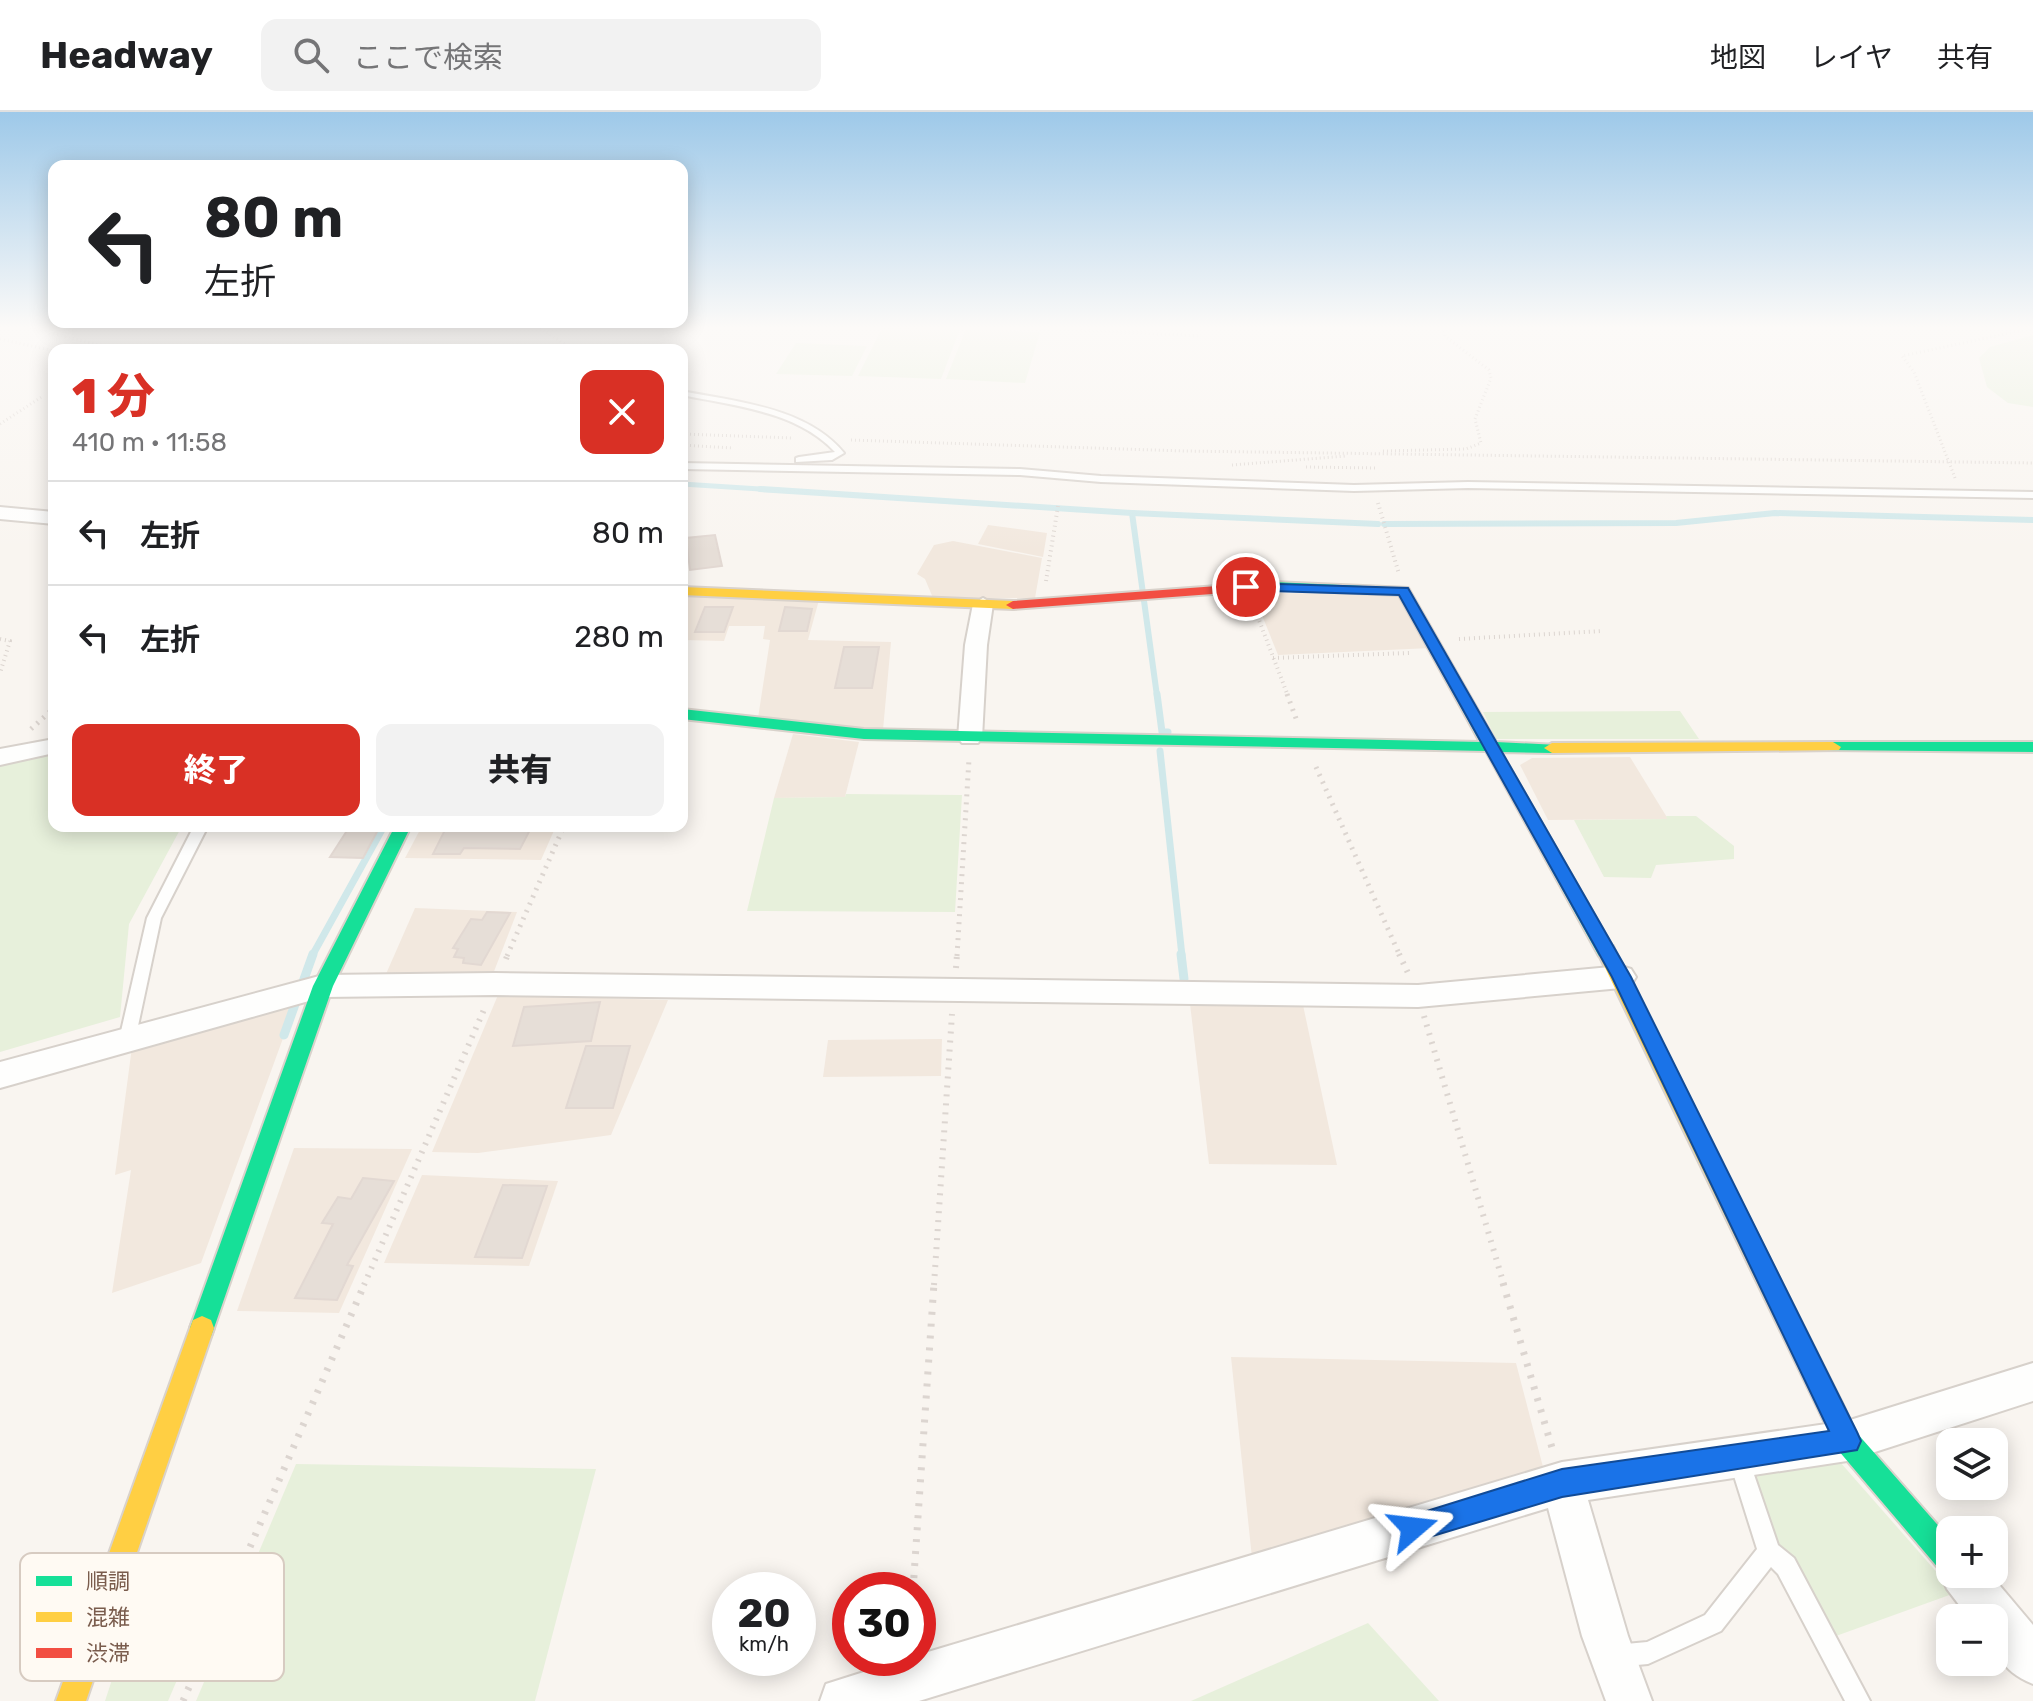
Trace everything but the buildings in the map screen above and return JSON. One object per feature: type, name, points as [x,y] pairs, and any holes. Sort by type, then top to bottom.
[{"type":"street","points":[[0,513],[48,517]]},
{"type":"street","points":[[688,591],[983,604],[1246,587],[1403,591],[1621,977],[1847,1441],[1936,1544]]},
{"type":"street","points":[[970,738],[976,645],[983,604]]},
{"type":"street","points":[[688,715],[864,734],[970,738],[1493,748],[2033,747]]},
{"type":"street","points":[[0,757],[48,747]]},
{"type":"street","points":[[123,1553],[323,986],[400,832]]},
{"type":"street","points":[[0,1075],[323,986],[495,984],[1418,996],[1621,977]]},
{"type":"street","points":[[843,1701],[1562,1483],[1847,1441],[2033,1382]]},
{"type":"street","points":[[1562,1483],[1629,1701]]},
{"type":"street","points":[[1973,1588],[2033,1661]]},
{"type":"street","points":[[71,1701],[78,1681]]},
{"type":"lane","points":[[706,467],[725,463],[832,457],[840,453],[829,439],[788,418],[721,402]]},
{"type":"lane","points":[[688,466],[1020,472],[1101,479],[1354,488],[1468,485],[2033,495]]},
{"type":"lane","points":[[127,1040],[154,918],[198,832]]},
{"type":"lane","points":[[1737,1456],[1769,1552],[1786,1566],[1858,1701]]},
{"type":"lane","points":[[1613,1656],[1648,1653],[1713,1623],[1769,1552]]},
{"type":"path","points":[[0,424],[34,402]]},
{"type":"path","points":[[1379,468],[1230,466],[1393,449],[1466,449],[1481,443],[1475,419],[1479,402]]},
{"type":"path","points":[[1926,402],[1956,479],[1942,478]]},
{"type":"path","points":[[688,434],[1184,451],[2033,463]]},
{"type":"path","points":[[688,445],[745,448]]},
{"type":"path","points":[[1042,602],[1058,506]]},
{"type":"path","points":[[1246,587],[1305,744],[1418,996],[1562,1483]]},
{"type":"path","points":[[1273,658],[1602,631]]},
{"type":"path","points":[[0,639],[10,641],[0,673]]},
{"type":"path","points":[[914,1572],[965,852],[970,738]]},
{"type":"path","points":[[247,1553],[561,832]]},
{"type":"path","points":[[183,1701],[192,1681]]},
{"type":"shaded area","points":[[988,525],[1047,533],[1043,557],[978,544]]},
{"type":"shaded area","points":[[953,541],[1042,558],[1035,598],[933,598],[925,579],[917,574],[934,545]]},
{"type":"shaded area","points":[[1253,593],[1401,594],[1431,648],[1278,655]]},
{"type":"shaded area","points":[[688,594],[819,600],[808,640],[891,642],[883,730],[758,718],[770,640],[763,639],[765,626],[729,626],[724,641],[688,640]]},
{"type":"shaded area","points":[[793,734],[859,742],[845,797],[774,798]]},
{"type":"shaded area","points":[[1630,757],[1668,819],[1548,820],[1520,765],[1532,758]]},
{"type":"shaded area","points":[[419,832],[553,832],[541,860],[405,858]]},
{"type":"shaded area","points":[[415,908],[517,912],[493,974],[486,977],[386,974]]},
{"type":"shaded area","points":[[498,995],[668,1000],[611,1135],[478,1153],[432,1152]]},
{"type":"shaded area","points":[[297,1000],[201,1263],[112,1293],[131,1170],[115,1175],[132,1047]]},
{"type":"shaded area","points":[[1190,1004],[1303,1005],[1337,1165],[1209,1164]]},
{"type":"shaded area","points":[[942,1039],[941,1076],[823,1077],[828,1040]]},
{"type":"shaded area","points":[[294,1148],[412,1149],[339,1313],[237,1311]]},
{"type":"shaded area","points":[[422,1175],[558,1181],[529,1266],[384,1263]]},
{"type":"shaded area","points":[[1231,1357],[1516,1363],[1543,1467],[1252,1558]]},
{"type":"green space","points":[[2033,402],[2033,407],[2008,403]]},
{"type":"green space","points":[[1680,711],[1699,739],[1496,739],[1483,712]]},
{"type":"green space","points":[[48,754],[48,832],[179,832],[129,924],[120,1017],[0,1052],[0,766]]},
{"type":"green space","points":[[846,794],[962,795],[955,912],[747,911],[774,798],[845,797]]},
{"type":"green space","points":[[1666,816],[1696,816],[1734,846],[1734,859],[1656,865],[1651,878],[1604,877],[1574,820],[1667,819]]},
{"type":"green space","points":[[1833,1454],[1936,1571],[1936,1588],[1951,1588],[1955,1593],[1836,1636],[1772,1542],[1751,1471]]},
{"type":"green space","points":[[296,1464],[596,1469],[535,1701],[196,1701],[204,1681],[284,1681],[284,1553],[258,1553]]},
{"type":"green space","points":[[1368,1623],[1439,1701],[1191,1701]]},
{"type":"green space","points":[[112,1681],[177,1681],[168,1701],[105,1701]]},
{"type":"waterway","points":[[688,484],[791,491]]},
{"type":"waterway","points":[[760,489],[791,491]]},
{"type":"waterway","points":[[791,491],[1132,513]]},
{"type":"waterway","points":[[1132,513],[1378,524]]},
{"type":"waterway","points":[[1132,513],[1157,696]]},
{"type":"waterway","points":[[1384,524],[1676,523],[1775,513],[2033,520]]},
{"type":"waterway","points":[[1157,694],[1162,732],[1168,732]]},
{"type":"waterway","points":[[1160,751],[1182,956]]},
{"type":"waterway","points":[[313,955],[381,832]]},
{"type":"waterway","points":[[1181,954],[1184,979]]},
{"type":"waterway","points":[[284,1035],[313,955]]},
{"type":"traffic: fast","points":[[1273,586],[1403,591],[1606,951]]},
{"type":"traffic: fast","points":[[688,715],[864,734],[1552,748]]},
{"type":"traffic: fast","points":[[1833,747],[2033,747]]},
{"type":"traffic: fast","points":[[202,1328],[323,986],[400,832]]},
{"type":"traffic: fast","points":[[1833,1412],[1847,1441],[1936,1544]]},
{"type":"traffic: slow","points":[[688,591],[1013,605]]},
{"type":"traffic: slow","points":[[1552,748],[1833,747]]},
{"type":"traffic: slow","points":[[1606,951],[1833,1412]]},
{"type":"traffic: slow","points":[[123,1553],[202,1328]]},
{"type":"traffic: slow","points":[[71,1701],[78,1681]]},
{"type":"traffic: jam","points":[[1013,605],[1273,586]]},
{"type":"route","points":[[1246,587],[1403,591],[1621,977],[1847,1441],[1562,1483],[1413,1528]]}]
